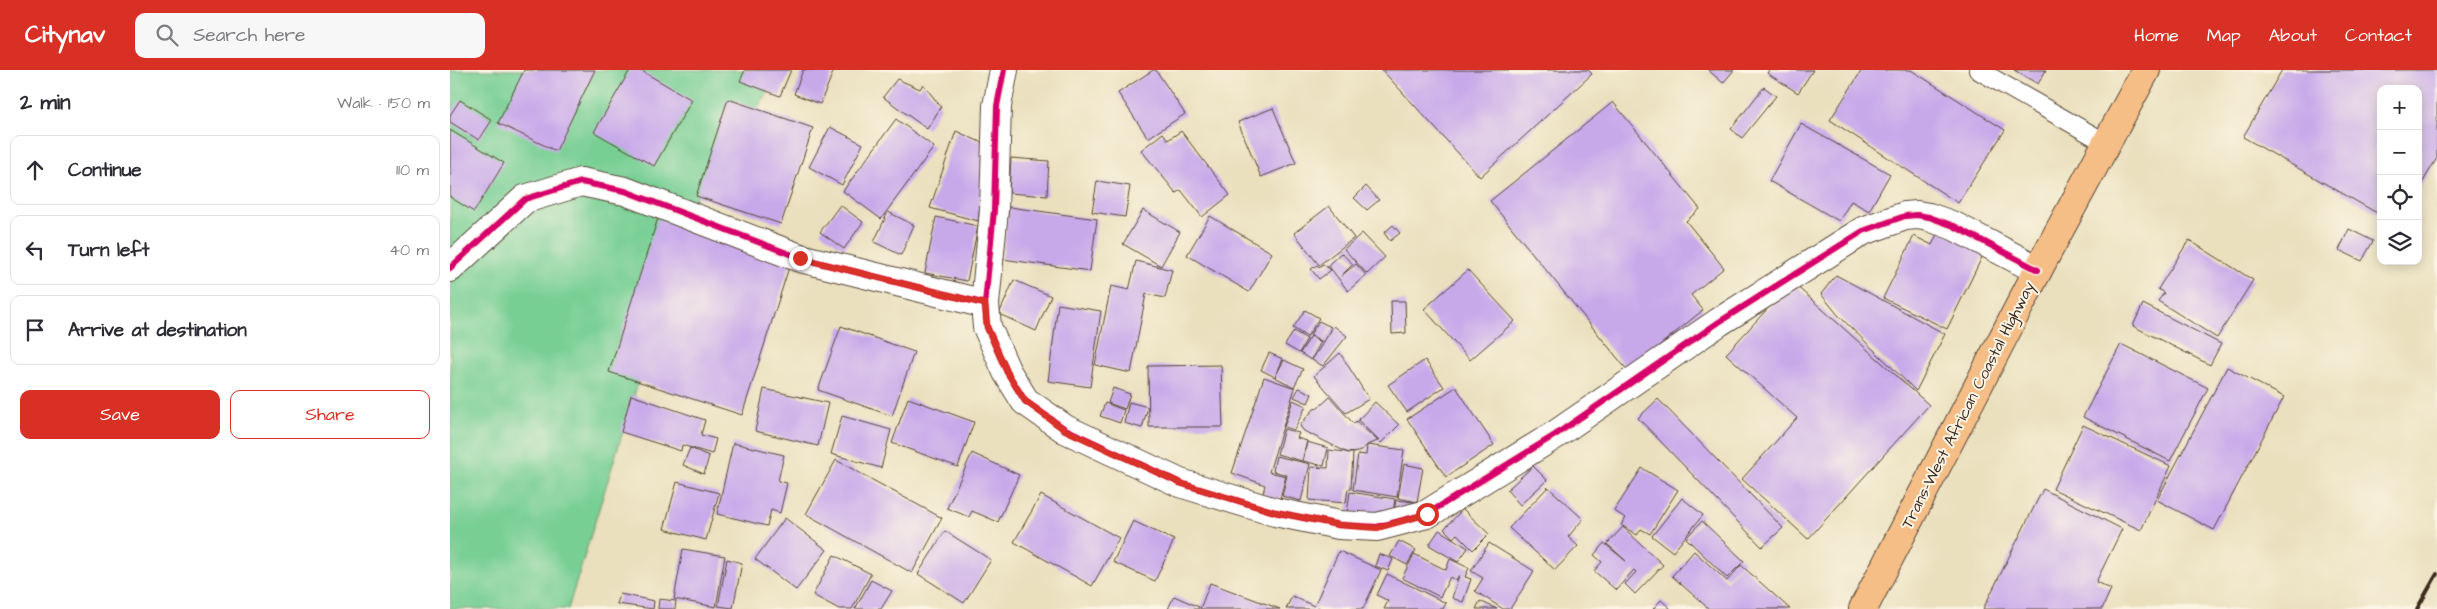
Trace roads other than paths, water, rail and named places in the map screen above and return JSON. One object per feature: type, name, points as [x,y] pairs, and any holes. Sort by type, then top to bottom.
[{"type":"highway","name":"Trans-West African Coastal Highway","points":[[1863,609],[2038,270],[2146,70]]},
{"type":"street","points":[[1004,70],[998,106],[994,210],[985,304],[987,327],[1007,372],[1025,401],[1065,430],[1180,483],[1275,512],[1339,525],[1377,528],[1427,514],[1556,435],[1720,322],[1864,231],[1905,216],[1929,217],[1954,226],[2038,270]]},
{"type":"street","points":[[450,268],[525,199],[581,182],[625,191],[800,258],[985,304]]},
{"type":"lane","points":[[1978,70],[2106,143]]},
{"type":"railway","points":[[2417,609],[2437,574]]}]
